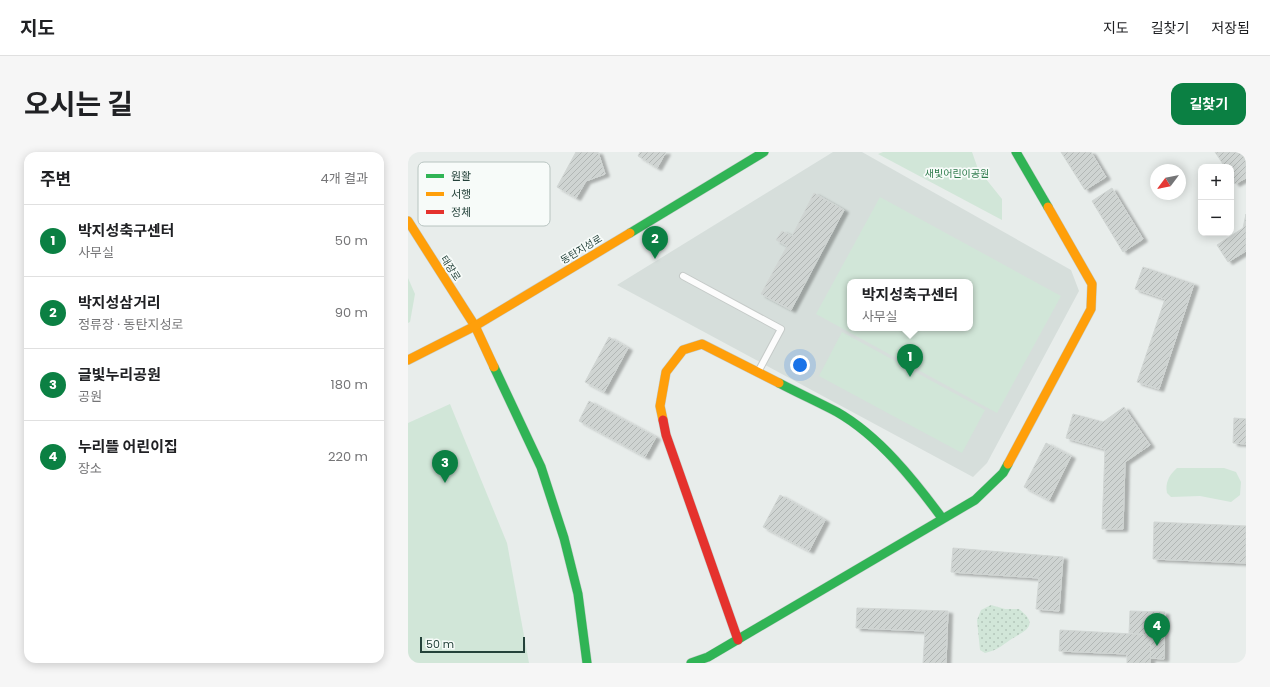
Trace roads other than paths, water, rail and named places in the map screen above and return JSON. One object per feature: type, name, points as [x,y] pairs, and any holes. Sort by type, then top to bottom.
[{"type":"street","name":"동탄지성로","points":[[408,360],[475,326],[764,152]]},
{"type":"street","points":[[691,663],[708,657],[738,640],[942,518],[975,500],[1002,473],[1091,309],[1092,284],[1016,152]]},
{"type":"street","name":"태장로","points":[[408,221],[475,326],[541,467],[564,538],[578,594],[587,663]]},
{"type":"street","points":[[738,640],[666,435],[660,406],[666,372],[683,350],[702,344],[838,413],[878,444],[918,485],[942,518]]},
{"type":"lane","points":[[683,276],[781,329],[758,372]]},
{"type":"place","name":"박지성삼거리","points":[[655,259]]},
{"type":"place","name":"박지성축구센터","points":[[910,377]]},
{"type":"place","name":"글빛누리공원","points":[[445,483]]},
{"type":"place","name":"누리뜰 어린이집","points":[[1157,646]]},
{"type":"park label","name":"새빛어린이공원","points":[[957,173]]}]
